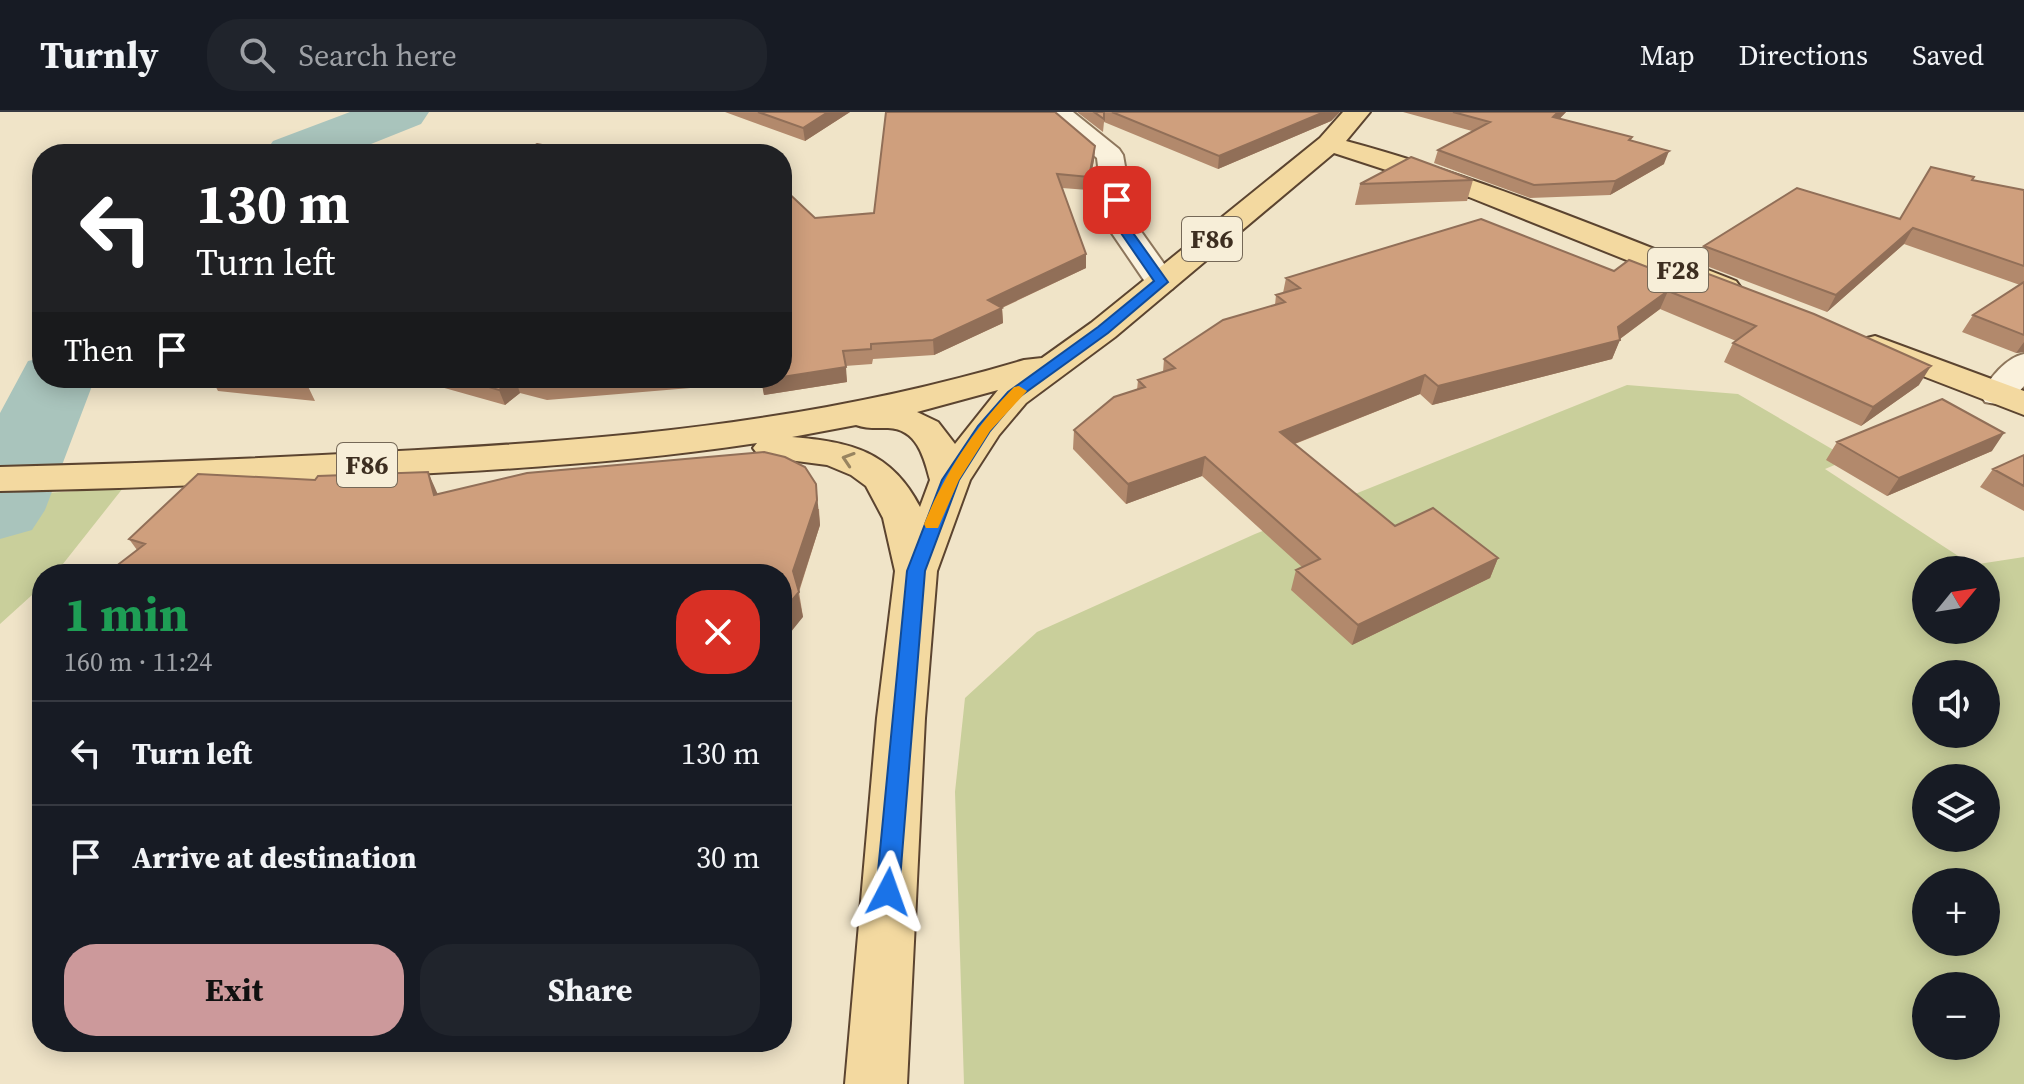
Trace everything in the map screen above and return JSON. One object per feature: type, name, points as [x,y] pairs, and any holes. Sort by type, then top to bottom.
[{"type":"main road","name":"F86","points":[[0,479],[461,460],[665,444],[827,423],[963,391],[1061,359],[1103,330],[1329,144],[1357,112]]},
{"type":"main road","name":"F28","points":[[1329,144],[1435,175],[1746,296]]},
{"type":"main road","points":[[1849,336],[2011,399]]},
{"type":"main road","points":[[876,1084],[886,919],[916,571],[950,480],[984,429],[1013,395],[1061,359]]},
{"type":"main road","points":[[827,423],[886,416],[918,425],[933,436],[943,450],[950,480]]},
{"type":"main road","points":[[665,444],[832,453],[863,463],[885,479],[901,511],[916,571]]},
{"type":"street","points":[[1058,112],[1110,155],[1120,223],[1161,282]]},
{"type":"street","points":[[2011,399],[2024,364]]},
{"type":"green space","points":[[1627,385],[1738,394],[1849,459],[1825,469],[1958,556],[1912,556],[1912,644],[2000,644],[2000,561],[2024,557],[2024,1084],[964,1084],[955,792],[965,698],[1037,632],[1255,534]]},
{"type":"green space","points":[[123,488],[63,564],[32,564],[32,595],[0,624],[0,496]]},
{"type":"building","points":[[758,112],[828,112],[803,128]]},
{"type":"building","points":[[886,112],[1055,112],[1095,146],[1089,177],[1057,174],[1086,254],[988,300],[1002,308],[933,340],[871,344],[871,349],[843,351],[846,367],[792,375],[792,196],[815,218],[874,213]]},
{"type":"building","points":[[1112,112],[1324,112],[1219,156]]},
{"type":"building","points":[[1453,112],[1558,112],[1553,117],[1632,137],[1629,140],[1669,151],[1615,181],[1534,185],[1438,150],[1490,122]]},
{"type":"building","points":[[1411,157],[1473,180],[1360,184]]},
{"type":"building","points":[[1931,167],[1974,177],[1972,180],[2024,190],[2024,266],[1913,228],[1836,295],[1704,246],[1797,188],[1900,219]]},
{"type":"building","points":[[1481,219],[1614,271],[1629,260],[1660,272],[1677,262],[1814,314],[1931,366],[1873,407],[1733,343],[1756,326],[1668,291],[1618,327],[1620,340],[1438,386],[1425,375],[1280,432],[1395,526],[1433,508],[1498,558],[1358,625],[1296,570],[1320,559],[1205,457],[1128,484],[1074,430],[1114,397],[1145,387],[1138,380],[1175,368],[1164,359],[1223,320],[1285,302],[1276,295],[1300,288],[1286,278]]},
{"type":"building","points":[[2024,282],[2024,335],[1973,315]]},
{"type":"building","points":[[1942,399],[2004,433],[1899,478],[1837,442]]},
{"type":"building","points":[[764,452],[785,457],[805,467],[816,484],[817,500],[793,571],[799,592],[792,600],[792,564],[119,564],[145,544],[129,539],[198,474],[315,480],[318,476],[428,472],[434,495],[527,473]]},
{"type":"building","points":[[2024,455],[2024,486],[1993,469]]},
{"type":"waterway","points":[[319,144],[401,112]]},
{"type":"waterway","points":[[0,510],[52,388]]},
{"type":"slow traffic","points":[[932,524],[950,480],[984,429],[1019,391]]},
{"type":"route","points":[[888,892],[916,571],[950,480],[984,429],[1013,395],[1103,330],[1161,282],[1120,223],[1117,200]]}]
